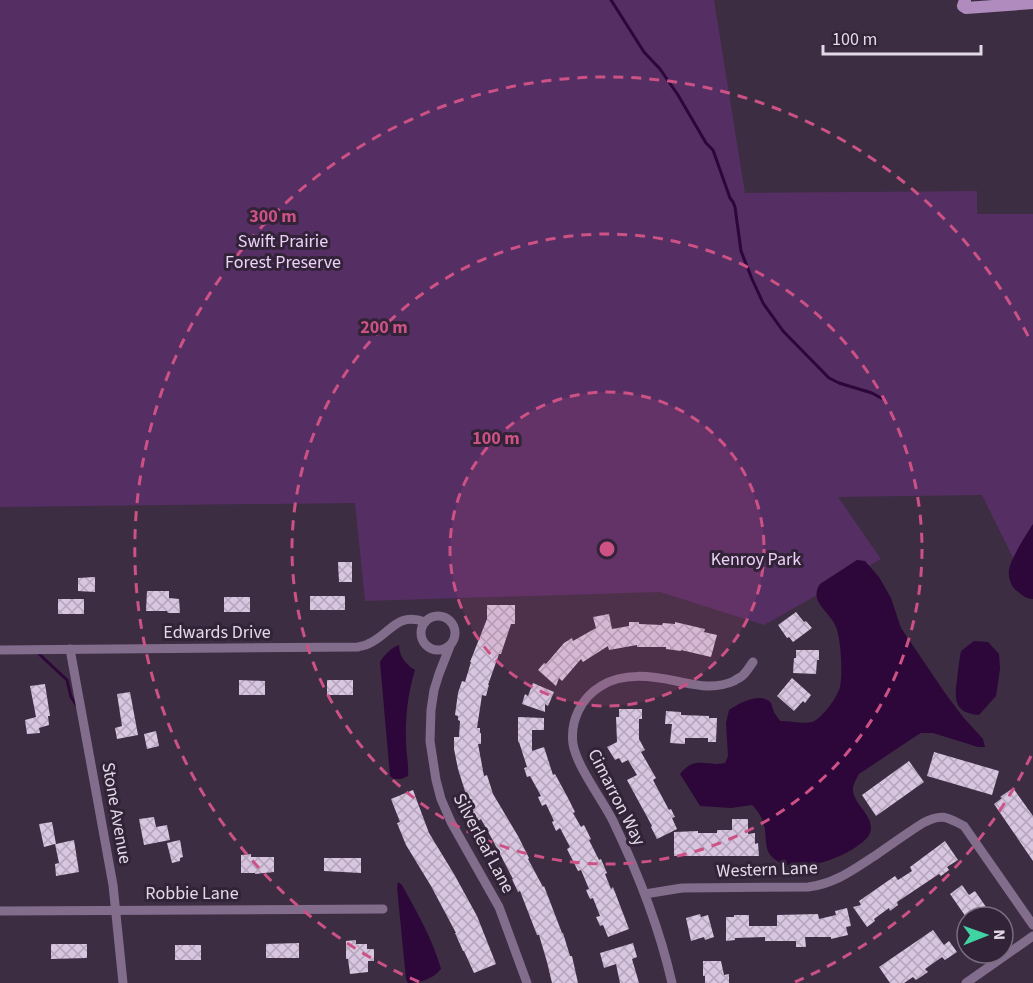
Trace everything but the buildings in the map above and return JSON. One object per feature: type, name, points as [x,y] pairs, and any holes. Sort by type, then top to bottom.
[{"type":"street","points":[[964,3],[966,8],[1033,3]]},
{"type":"street","name":"Silverleaf Lane","points":[[425,622],[432,616],[446,617],[455,627],[456,634],[437,682],[431,710],[430,741],[441,799],[499,906],[527,983]]},
{"type":"street","name":"Edwards Drive","points":[[0,650],[358,647],[368,644],[399,622],[418,619],[425,622]]},
{"type":"street","points":[[425,622],[421,632],[426,645],[438,650],[444,650],[450,646]]},
{"type":"street","name":"Stone Avenue","points":[[70,650],[117,910],[123,983]]},
{"type":"street","name":"Cimarron Way","points":[[672,983],[645,894],[611,818],[575,750],[574,725],[586,698],[594,690],[612,680],[634,676],[698,686],[717,686],[742,677],[753,662]]},
{"type":"street","name":"Western Lane","points":[[645,894],[682,888],[819,886],[851,872],[923,823],[943,816],[964,826],[1033,925]]},
{"type":"street","name":"Robbie Lane","points":[[0,910],[383,909]]},
{"type":"street","points":[[966,983],[1033,936]]},
{"type":"green space","name":"Swift Prairie Forest Preserve","points":[[0,0],[714,0],[745,193],[977,191],[977,214],[1033,214],[1033,598],[982,495],[838,497],[881,559],[764,625],[660,592],[365,601],[355,503],[0,507]]},
{"type":"shaded area","points":[[1033,524],[1033,599],[1015,589],[1010,582],[1009,573],[1015,553]]},
{"type":"shaded area","points":[[857,560],[865,561],[879,577],[891,598],[901,628],[945,693],[983,739],[985,747],[978,747],[933,733],[921,733],[859,774],[853,787],[853,793],[870,821],[870,833],[865,840],[845,854],[824,862],[812,865],[789,865],[779,862],[769,853],[763,822],[752,805],[731,808],[700,806],[680,774],[696,763],[725,763],[728,756],[726,723],[729,710],[744,702],[756,698],[767,700],[771,703],[780,721],[812,722],[825,712],[839,691],[841,657],[836,627],[818,601],[817,590],[820,584]]},
{"type":"shaded area","points":[[974,641],[988,642],[999,654],[1000,669],[996,696],[979,715],[965,712],[956,700],[961,651]]},
{"type":"shaded area","points":[[399,645],[404,660],[415,670],[407,714],[408,776],[394,779],[390,776],[380,662],[388,652]]},
{"type":"shaded area","points":[[398,882],[402,885],[424,926],[441,969],[426,980],[408,983],[406,979]]},
{"type":"waterway","points":[[611,0],[644,52],[660,69],[678,95],[706,143],[713,150],[735,207],[741,251],[763,303],[783,331],[829,378],[881,398]]},
{"type":"waterway","points":[[38,653],[67,680],[71,697],[77,706]]},
{"type":"park label","name":"Kenroy Park","points":[[756,559]]}]
